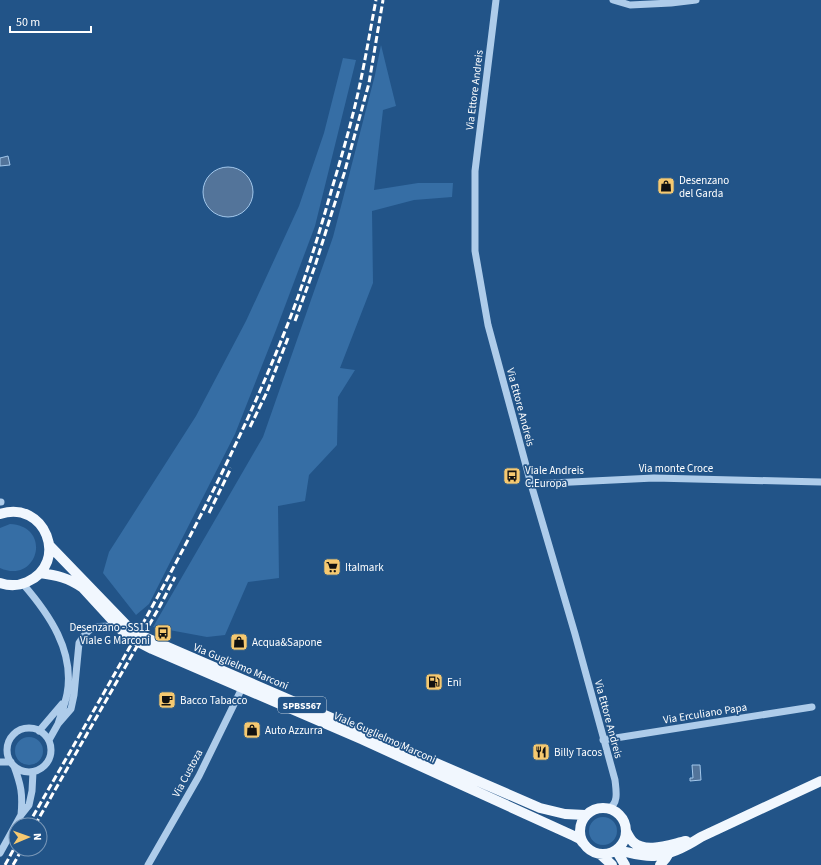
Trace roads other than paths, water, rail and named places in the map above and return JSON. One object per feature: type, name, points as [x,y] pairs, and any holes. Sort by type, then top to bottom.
[{"type":"main road","points":[[0,514],[17,512],[33,517],[44,529],[49,545],[47,560],[40,573],[32,580],[23,584],[14,585],[0,583]]},
{"type":"main road","name":"Via Guglielmo Marconi","points":[[49,545],[133,632],[540,808],[565,814],[585,815],[594,809],[609,808]]},
{"type":"main road","name":"Viale Guglielmo Marconi","points":[[40,573],[56,575],[83,588],[117,627],[127,636],[146,646],[361,739],[574,836],[580,839],[583,843]]},
{"type":"main road","points":[[616,850],[653,856],[685,847],[701,837],[821,781]]},
{"type":"main road","points":[[600,854],[605,854],[616,850],[625,838],[626,831],[624,821],[618,813],[609,808]]},
{"type":"main road","points":[[585,815],[580,826],[580,838],[587,849],[600,854],[612,865]]},
{"type":"main road","points":[[626,831],[634,842],[649,847],[658,847],[701,837]]},
{"type":"main road","points":[[616,850],[625,865]]},
{"type":"main road","points":[[660,865],[669,852]]},
{"type":"street","name":"Via Ettore Andreis","points":[[496,0],[475,171],[475,251],[488,325],[531,484],[615,780],[615,802],[613,806],[609,808]]},
{"type":"street","points":[[613,0],[630,5],[696,0]]},
{"type":"street","name":"Via monte Croce","points":[[531,484],[654,478],[821,482]]},
{"type":"street","points":[[23,584],[36,599],[53,625],[64,647],[68,669],[67,694],[58,724]]},
{"type":"street","points":[[49,740],[58,724],[71,708],[74,695],[79,643],[83,636],[91,629],[102,626],[117,627]]},
{"type":"street","name":"Via Custoza","points":[[148,865],[199,776],[242,688]]},
{"type":"street","points":[[39,731],[64,703]]},
{"type":"street","name":"Via Erculiano Papa","points":[[603,740],[812,707]]},
{"type":"street","points":[[0,762],[12,764],[19,770],[33,772],[45,766],[49,760],[51,754],[49,740],[39,731],[29,729],[22,730],[11,738],[8,750],[12,764],[20,784],[23,799],[21,815]]},
{"type":"street","points":[[0,853],[21,815],[29,805],[32,791],[33,772]]},
{"type":"railway","points":[[33,817],[132,644],[165,583],[229,459],[258,396],[292,313],[322,222],[355,105],[376,0]]},
{"type":"railway","points":[[295,321],[315,266],[344,174],[369,83],[383,0]]},
{"type":"railway","points":[[250,427],[267,392],[288,338]]},
{"type":"railway","points":[[209,513],[231,468]]},
{"type":"railway","points":[[40,817],[175,577]]},
{"type":"railway","points":[[5,865],[9,857]]},
{"type":"railway","points":[[13,865],[18,857]]},
{"type":"place","name":"Desenzano del Garda","points":[[666,186]]},
{"type":"place","name":"Viale Andreis C.Europa","points":[[512,476]]},
{"type":"place","name":"Italmark","points":[[332,567]]},
{"type":"place","name":"Desenzano - SS11 Viale G Marconi","points":[[163,633]]},
{"type":"place","name":"Acqua&Sapone","points":[[239,642]]},
{"type":"place","name":"Eni","points":[[434,682]]},
{"type":"place","name":"Bacco Tabacco","points":[[167,700]]},
{"type":"place","name":"Auto Azzurra","points":[[252,730]]},
{"type":"place","name":"Billy Tacos","points":[[541,752]]}]
